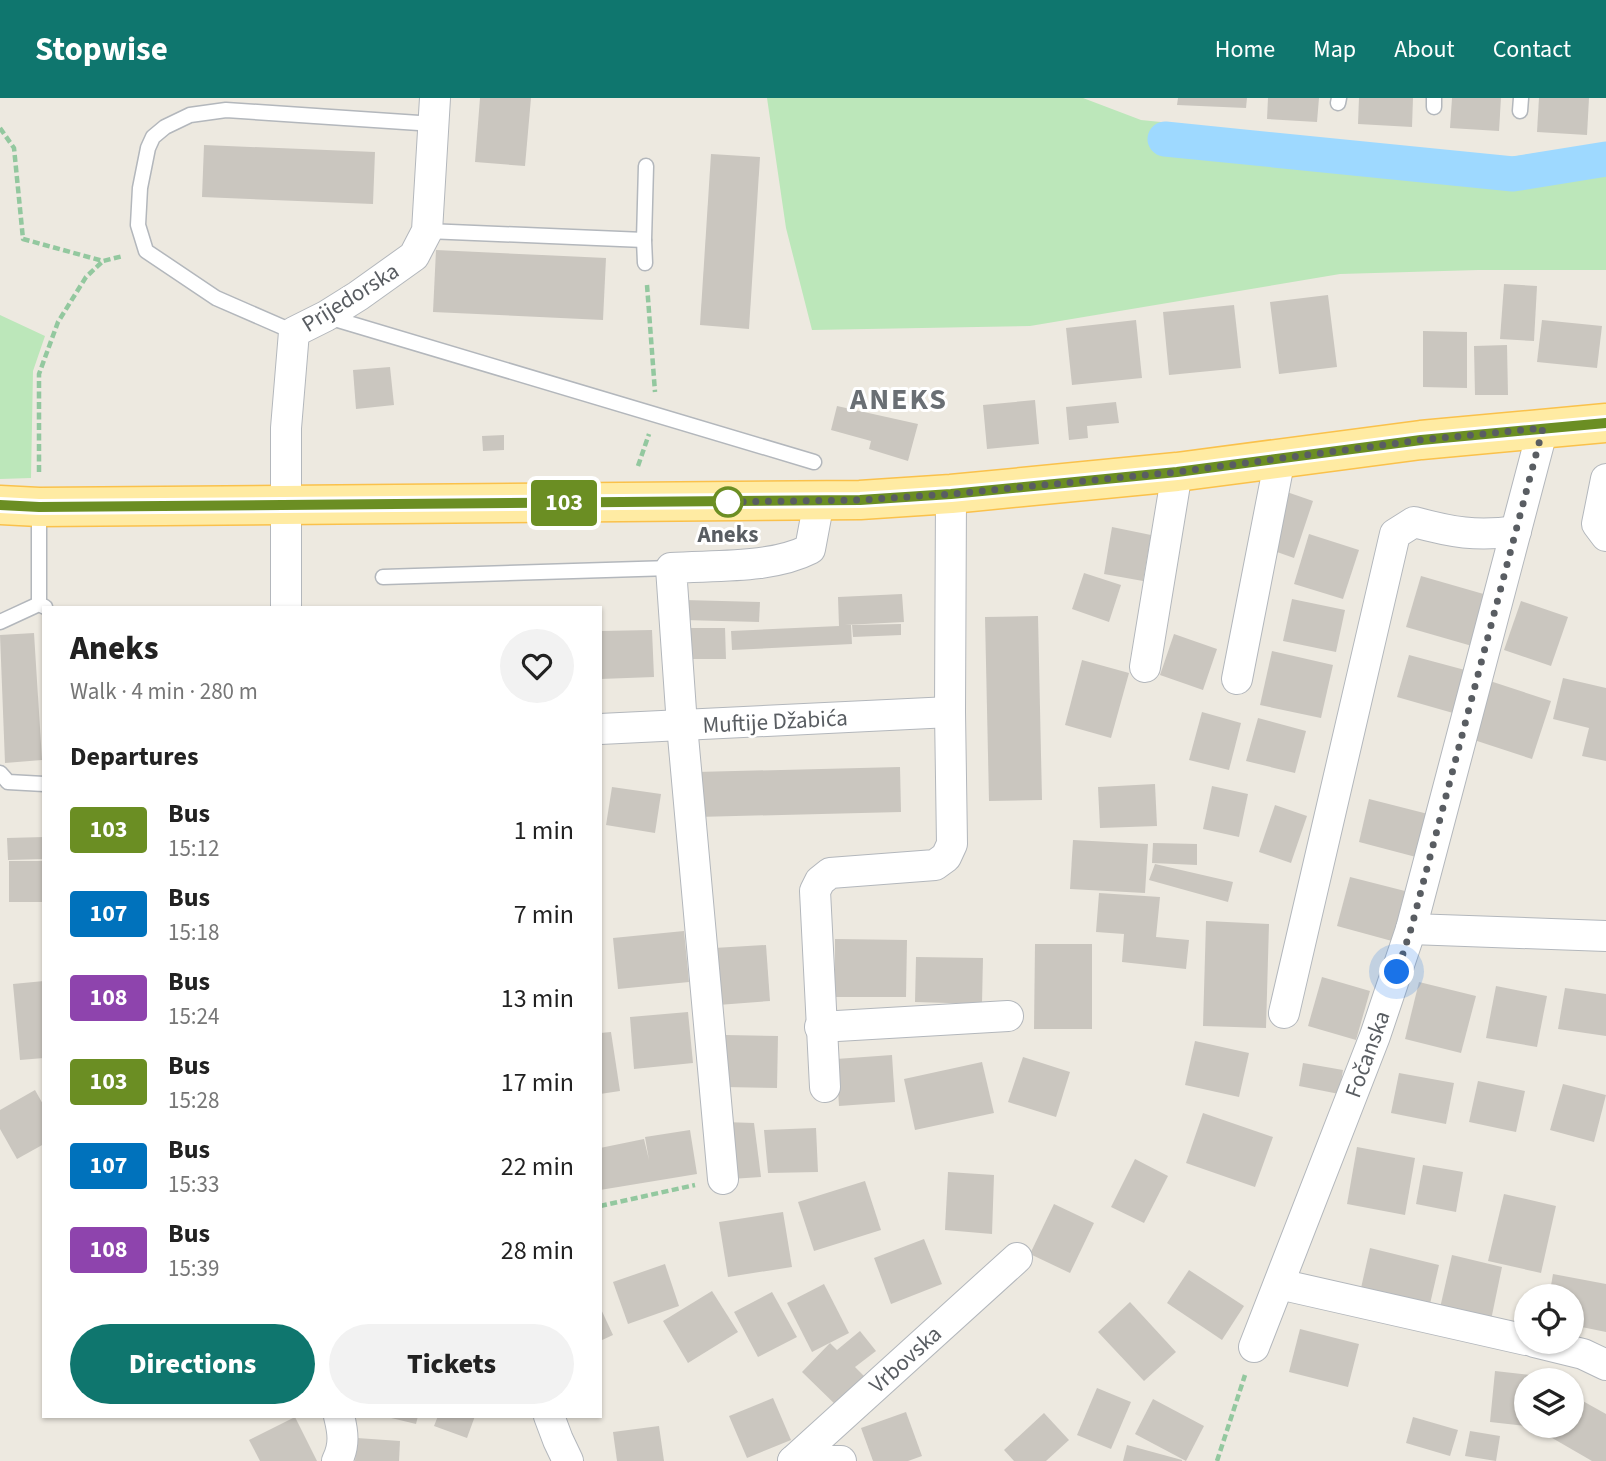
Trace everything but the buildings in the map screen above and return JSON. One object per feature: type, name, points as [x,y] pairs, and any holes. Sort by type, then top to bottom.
[{"type":"main road","points":[[0,505],[39,507],[285,503],[819,501],[951,494],[1177,472],[1421,440],[1606,423]]},
{"type":"street","points":[[428,231],[435,111]]},
{"type":"street","name":"Prijedorska","points":[[285,503],[286,428],[294,332],[327,316],[414,256],[428,231]]},
{"type":"street","name":"Fočanska","points":[[1254,1347],[1375,1036],[1411,929],[1543,428]]},
{"type":"street","points":[[1237,680],[1280,458]]},
{"type":"street","points":[[1146,667],[1177,472]]},
{"type":"street","points":[[1606,479],[1597,524],[1598,530],[1606,536]]},
{"type":"street","points":[[825,1087],[815,891],[820,881],[830,873],[935,865],[946,857],[952,844],[951,494]]},
{"type":"street","points":[[723,1179],[682,725],[671,568],[778,561],[800,555],[810,549],[819,501]]},
{"type":"street","points":[[285,503],[286,606]]},
{"type":"street","points":[[1284,1013],[1395,534],[1414,522],[1467,534],[1489,535],[1516,531]]},
{"type":"street","name":"Muftije Džabića","points":[[602,729],[950,712]]},
{"type":"street","points":[[1411,929],[1606,936]]},
{"type":"street","points":[[820,1027],[1007,1016]]},
{"type":"street","name":"Vrbovska","points":[[793,1461],[1017,1258]]},
{"type":"street","points":[[1279,1284],[1514,1337]]},
{"type":"street","points":[[1583,1354],[1606,1365]]},
{"type":"street","points":[[337,1461],[343,1435],[339,1418]]},
{"type":"street","points":[[550,1418],[569,1461]]},
{"type":"street","name":"Vrbovska","points":[[793,1461],[841,1461]]},
{"type":"lane","points":[[294,332],[216,298],[146,251],[138,225],[140,188],[145,156],[153,137],[165,127],[190,115],[226,110],[435,111]]},
{"type":"lane","points":[[645,263],[643,240],[646,166]]},
{"type":"lane","points":[[428,231],[643,240]]},
{"type":"lane","points":[[327,316],[814,462]]},
{"type":"lane","points":[[0,622],[42,606],[39,507]]},
{"type":"lane","points":[[383,577],[671,568]]},
{"type":"lane","points":[[0,774],[8,782],[42,784]]},
{"type":"path","points":[[0,128],[14,148],[23,239],[103,261],[86,277],[58,322],[39,374],[39,507]]},
{"type":"path","points":[[602,1206],[723,1179]]},
{"type":"path","points":[[1217,1461],[1254,1347]]},
{"type":"green space","points":[[767,98],[1083,98],[1141,120],[1510,157],[1606,143],[1606,270],[1340,274],[1030,326],[812,330],[786,228]]},
{"type":"green space","points":[[0,315],[45,336],[33,371],[31,478],[0,479]]},
{"type":"waterway","points":[[1165,139],[1513,174],[1606,159]]},
{"type":"bus line","name":"103","points":[[0,505],[39,507],[860,500],[1177,472],[1421,440],[1606,423]]},
{"type":"place","name":"Aneks","points":[[728,502]]},
{"type":"district","name":"ANEKS","points":[[899,399]]},
{"type":"route","points":[[728,502],[723,502],[860,500],[951,494],[1177,472],[1421,440],[1543,428],[1411,929],[1397,972]]}]
